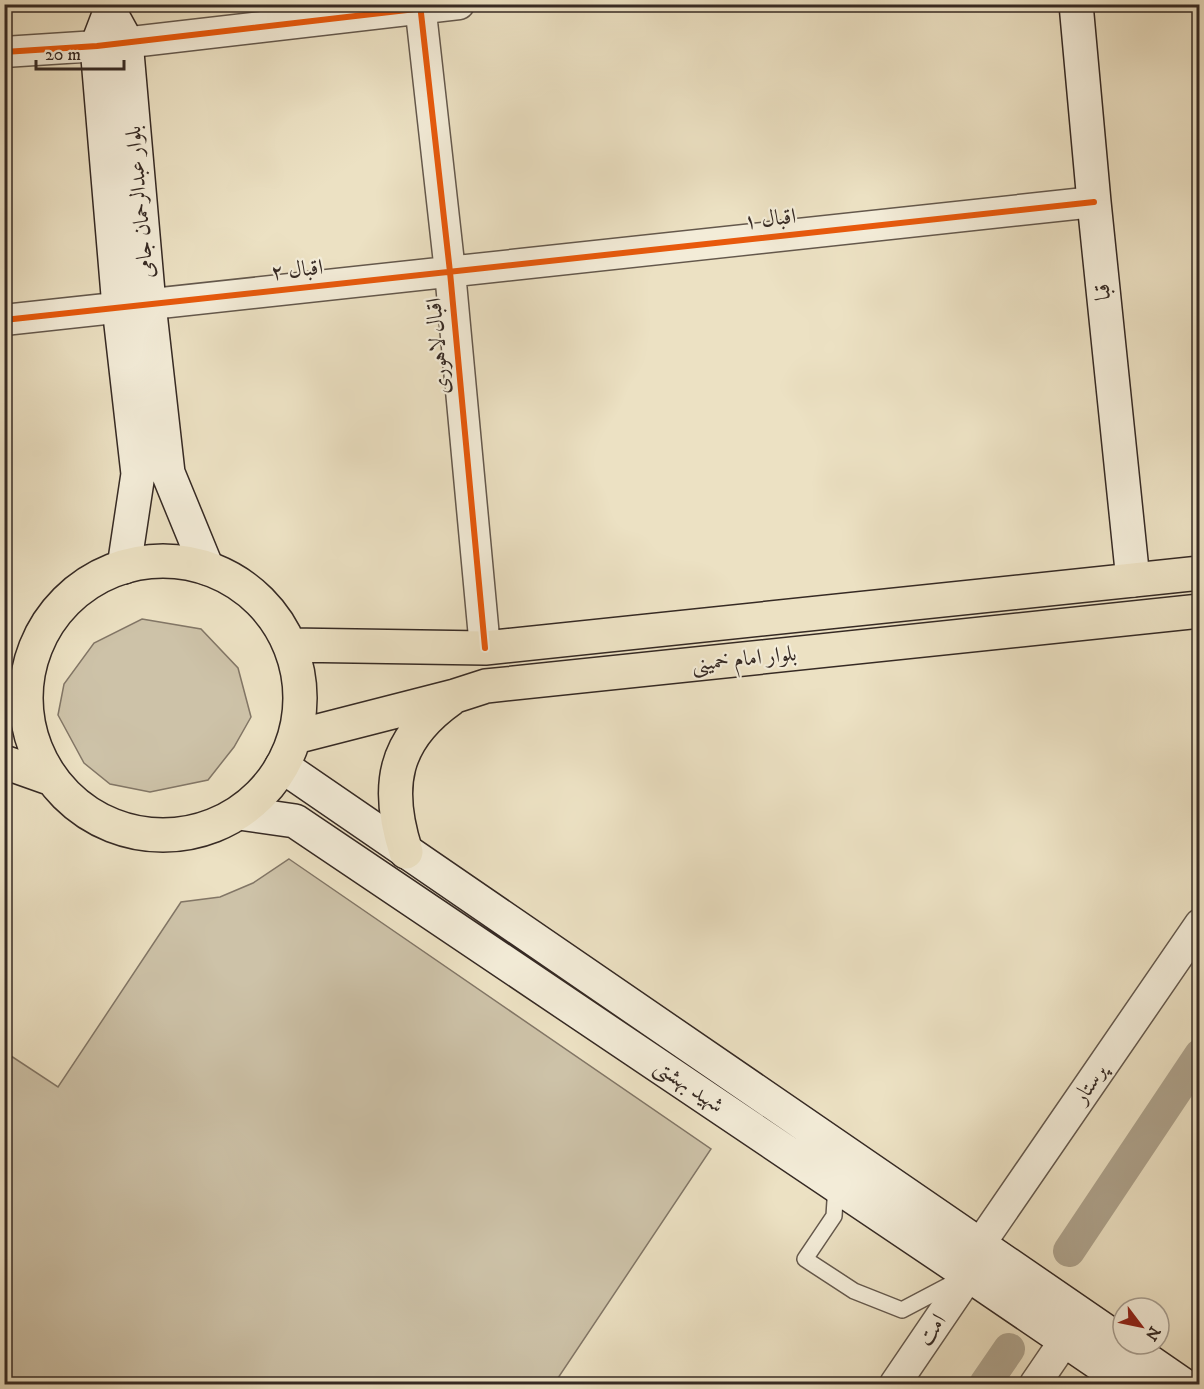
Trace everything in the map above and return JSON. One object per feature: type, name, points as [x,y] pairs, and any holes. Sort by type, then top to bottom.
[{"type":"main road","name":"قبا","points":[[1076,4],[1133,580]]},
{"type":"main road","name":"بلوار عبدالرحمان جامی","points":[[109,8],[134,306],[138,474],[124,567]]},
{"type":"main road","name":"بلوار عبدالرحمان جامی","points":[[134,306],[168,473],[207,568]]},
{"type":"main road","points":[[165,561],[207,568],[241,585],[270,611],[290,645],[299,675],[300,706],[289,752],[263,792],[239,813],[201,830],[159,836],[118,829],[81,809],[51,779],[36,751],[27,720],[26,688],[18,664],[67,601],[93,580],[124,567],[165,561]]},
{"type":"main road","name":"بلوار امام خمینی","points":[[290,645],[485,648],[1200,573]]},
{"type":"main road","name":"بلوار امام خمینی","points":[[289,752],[455,696],[498,684],[1200,611]]},
{"type":"main road","points":[[406,852],[397,823],[394,794],[399,764],[412,736],[430,713],[455,696]]},
{"type":"main road","name":"شهید بهشتی","points":[[289,752],[406,852],[1111,1336]]},
{"type":"main road","points":[[4,762],[51,779]]},
{"type":"main road","name":"شهید بهشتی","points":[[239,813],[295,821],[1129,1384]]},
{"type":"main road","name":"شهید بهشتی","points":[[1141,1356],[1182,1384]]},
{"type":"street","points":[[4,52],[112,44],[421,6],[459,4]]},
{"type":"street","name":"اقبال لاهوری","points":[[421,6],[450,272],[485,648]]},
{"type":"street","name":"اقبال ۱","points":[[450,272],[1094,202]]},
{"type":"street","name":"اقبال ۲","points":[[4,320],[450,272]]},
{"type":"street","name":"پرستار","points":[[980,1244],[1200,924]]},
{"type":"street","name":"امت","points":[[895,1384],[969,1275]]},
{"type":"street","points":[[1035,1384],[1065,1340]]},
{"type":"lane","points":[[836,1185],[834,1216],[805,1259],[854,1291],[902,1310],[969,1275]]},
{"type":"shaded area","points":[[142,619],[201,629],[238,668],[251,717],[234,747],[208,780],[150,792],[110,784],[84,763],[58,715],[64,684],[94,643]]},
{"type":"shaded area","points":[[289,859],[711,1149],[554,1384],[5,1384],[5,1052],[58,1087],[181,902],[220,897],[253,883]]},
{"type":"waterway","points":[[1069,1251],[1200,1055]]},
{"type":"waterway","points":[[985,1384],[1009,1349]]},
{"type":"cycle path","points":[[420,4],[450,272],[485,648]]},
{"type":"cycle path","points":[[4,52],[97,46],[459,4]]},
{"type":"cycle path","points":[[4,320],[1094,202]]}]
